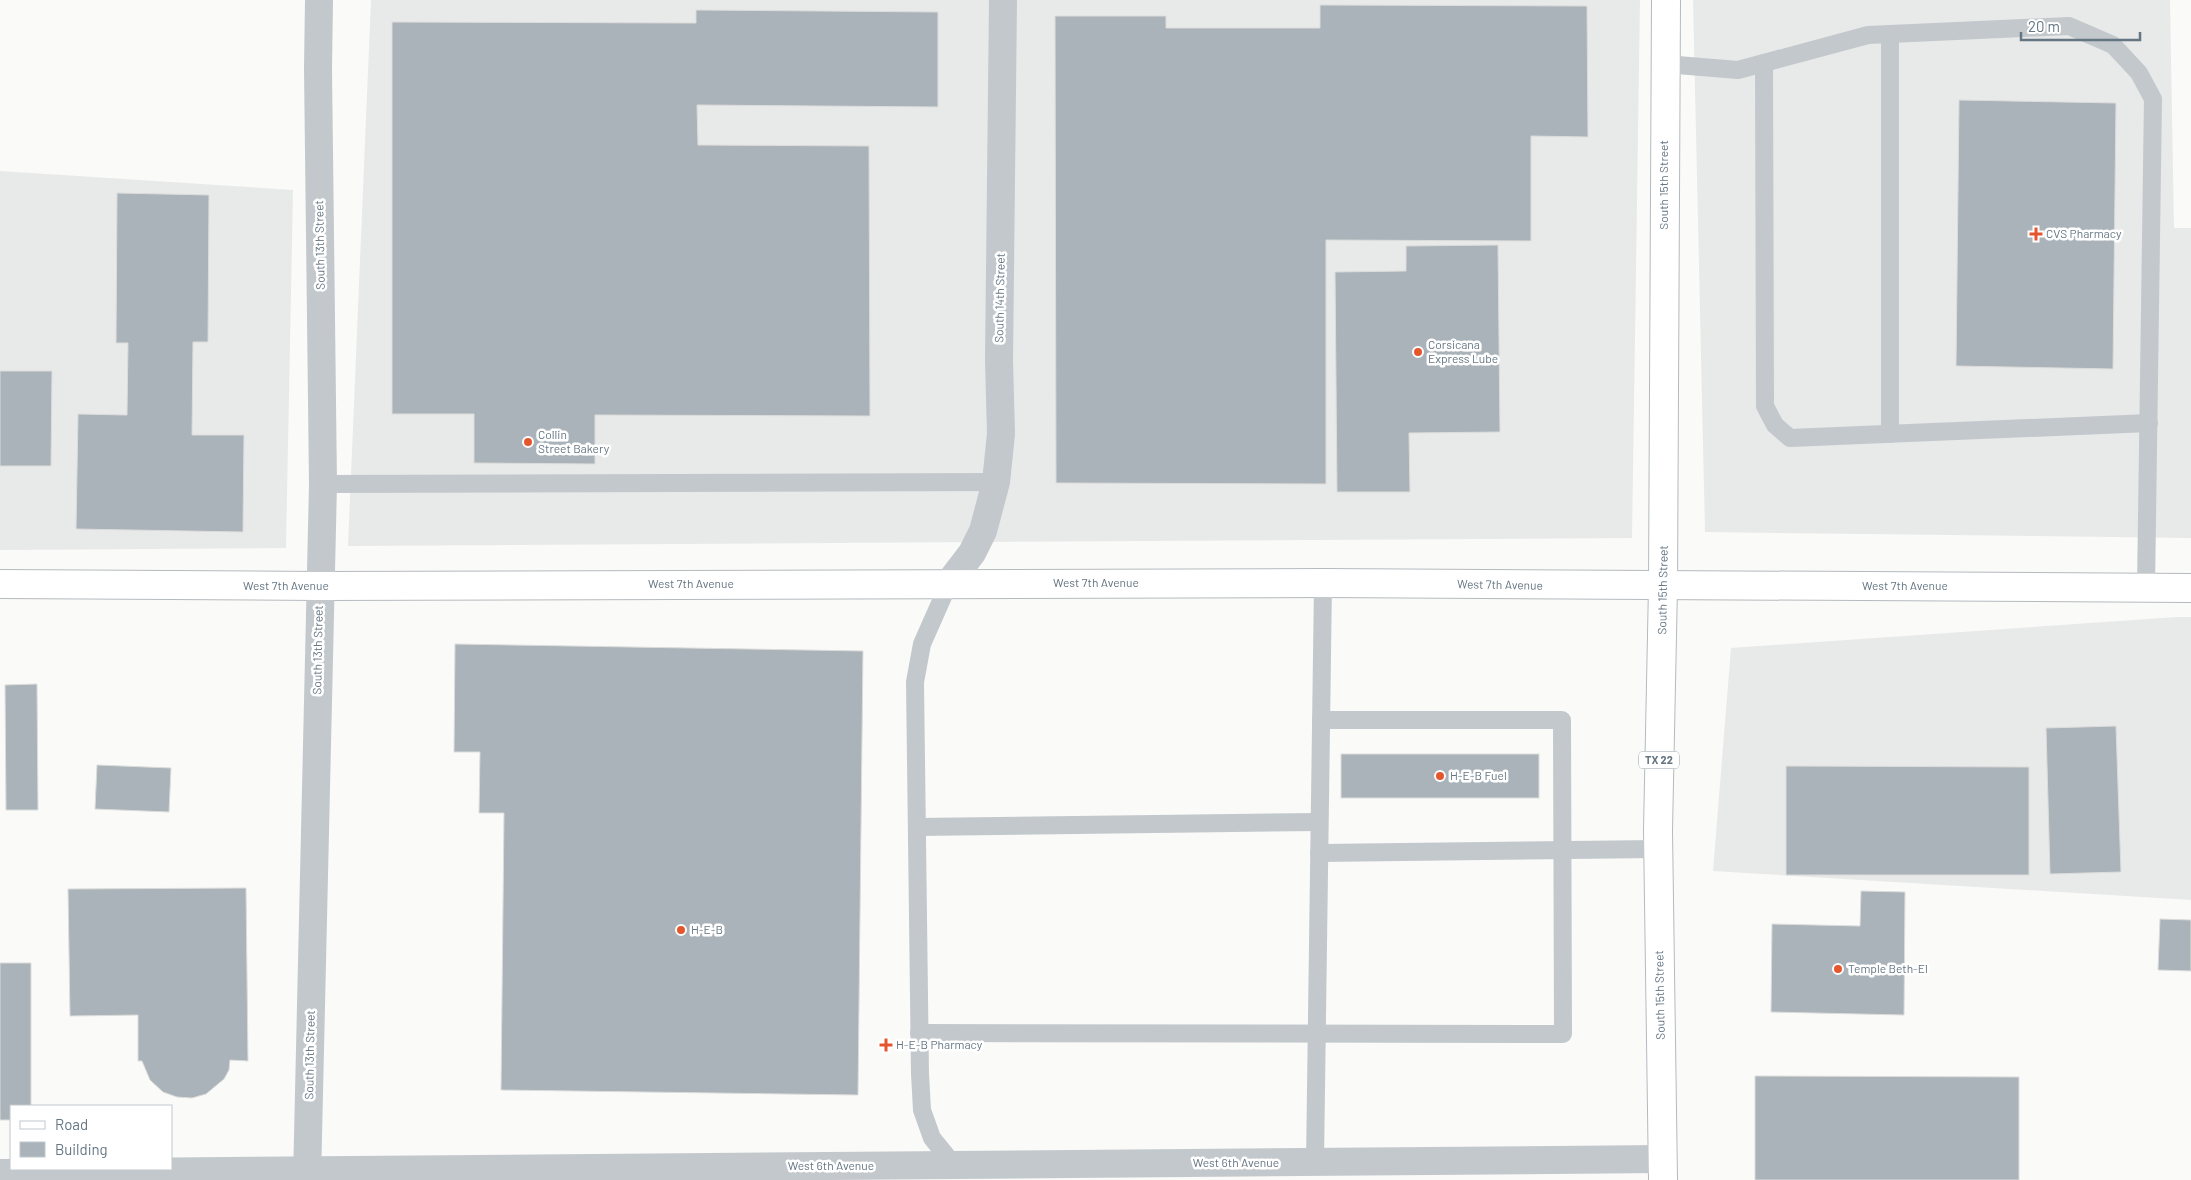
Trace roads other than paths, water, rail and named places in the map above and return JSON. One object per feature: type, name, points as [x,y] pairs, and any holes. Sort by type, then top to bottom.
[{"type":"main road","name":"South 15th Street","points":[[1663,1170],[1658,849],[1663,586],[1666,0]]},
{"type":"main road","name":"West 7th Avenue","points":[[0,584],[319,586],[1323,583],[2191,588]]},
{"type":"street","name":"South 13th Street","points":[[307,1175],[319,586],[323,484],[318,69],[319,0]]},
{"type":"street","name":"South 14th Street","points":[[949,583],[972,553],[983,531],[996,482],[1001,434],[999,361],[1003,0]]},
{"type":"street","name":"West 6th Avenue","points":[[0,1173],[307,1175],[961,1172],[1315,1162],[1663,1170]]},
{"type":"lane","points":[[1665,64],[1738,70],[1868,35],[2069,26],[2113,45],[2139,73],[2153,100],[2146,588]]},
{"type":"lane","points":[[1890,34],[1890,434]]},
{"type":"lane","points":[[1764,63],[1765,406],[1776,425],[1790,438],[2149,423]]},
{"type":"lane","points":[[323,484],[996,482]]},
{"type":"lane","points":[[949,583],[922,644],[914,682],[919,1033],[922,1110],[932,1138],[961,1172]]},
{"type":"lane","points":[[1315,1162],[1323,583]]},
{"type":"lane","points":[[919,1033],[1563,1034],[1562,720],[1321,720]]},
{"type":"lane","points":[[917,826],[1319,822]]},
{"type":"lane","points":[[1319,853],[1658,849]]},
{"type":"place","name":"CVS Pharmacy","points":[[2036,234]]},
{"type":"place","name":"Corsicana Express Lube","points":[[1418,352]]},
{"type":"place","name":"Collin Street Bakery","points":[[528,442]]},
{"type":"place","name":"H-E-B Fuel","points":[[1440,776]]},
{"type":"place","name":"H-E-B","points":[[681,930]]},
{"type":"place","name":"Temple Beth-El","points":[[1838,969]]},
{"type":"place","name":"H-E-B Pharmacy","points":[[886,1045]]}]
